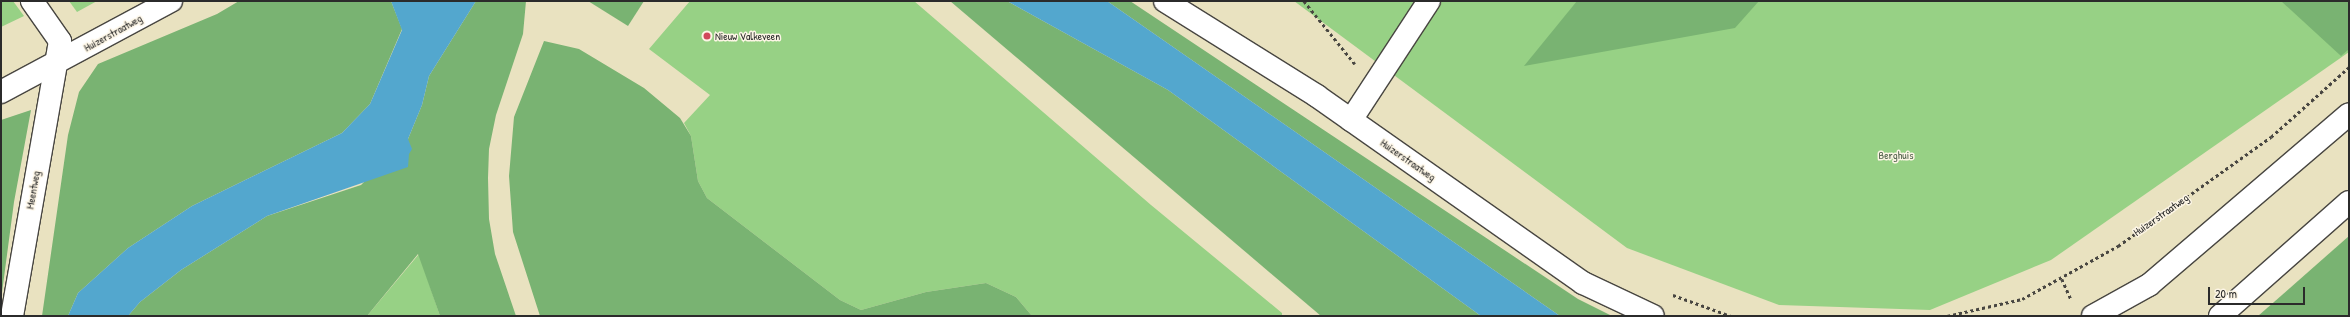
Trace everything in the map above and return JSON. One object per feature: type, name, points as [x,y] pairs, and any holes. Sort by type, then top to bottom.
[{"type":"street","name":"Meentweg","points":[[12,316],[60,41],[32,1]]},
{"type":"street","name":"Huizerstraatweg","points":[[1,92],[55,65],[171,1]]},
{"type":"street","name":"Huizerstraatweg","points":[[1165,1],[1351,120],[1583,283],[1653,316]]},
{"type":"street","points":[[1351,120],[1429,1]]},
{"type":"street","points":[[2093,316],[2149,285],[2347,121]]},
{"type":"street","points":[[2220,316],[2349,202]]},
{"type":"path","points":[[1304,1],[1373,85]]},
{"type":"path","name":"Huizerstraatweg","points":[[1947,316],[2022,299],[2118,246],[2271,137],[2349,67]]},
{"type":"green space","points":[[1,1],[13,1],[24,16],[1,27]]},
{"type":"green space","points":[[69,1],[97,1],[77,12]]},
{"type":"green space","points":[[239,1],[391,1],[402,29],[370,104],[342,133],[192,206],[128,248],[78,293],[68,316],[42,316],[68,135],[79,92],[98,64],[217,14]]},
{"type":"green space","points":[[476,1],[526,1],[523,34],[496,115],[489,149],[488,178],[489,219],[495,254],[516,316],[440,316],[418,254],[367,316],[128,316],[140,302],[181,270],[267,216],[361,185],[408,139],[422,105],[429,76]]},
{"type":"green space","points":[[588,1],[644,1],[628,26]]},
{"type":"green space","points":[[690,1],[914,1],[1151,205],[1282,313],[1282,316],[1032,316],[1016,297],[986,283],[926,292],[861,310],[840,300],[707,198],[698,181],[691,136],[684,123],[710,95],[649,49]]},
{"type":"green space","points":[[950,1],[1007,1],[1168,90],[1481,316],[1321,316]]},
{"type":"green space","points":[[1107,1],[1130,1],[1578,299],[1612,316],[1560,316]]},
{"type":"green space","name":"Berghuis","points":[[1294,1],[2349,1],[2349,52],[2051,260],[1930,310],[1779,305],[1627,248]]},
{"type":"green space","points":[[1577,1],[1759,1],[1735,28],[1524,66]]},
{"type":"green space","points":[[2281,1],[2349,1],[2349,49],[2341,56]]},
{"type":"green space","points":[[544,41],[579,49],[644,88],[680,118],[691,136],[698,181],[707,198],[840,300],[861,310],[926,292],[986,283],[1016,297],[1032,316],[540,316],[513,232],[509,176],[514,117]]},
{"type":"green space","points":[[31,110],[14,202],[1,300],[1,120]]},
{"type":"green space","points":[[2349,236],[2349,316],[2258,316]]},
{"type":"green space","points":[[419,254],[440,316],[367,316]]},
{"type":"water","points":[[391,1],[476,1],[429,76],[422,105],[408,139],[412,149],[409,154],[408,167],[267,216],[181,270],[140,302],[128,316],[68,316],[78,293],[128,248],[192,206],[342,133],[370,104],[402,30]]},
{"type":"water","points":[[1007,1],[1107,1],[1560,316],[1481,316],[1168,90]]},
{"type":"place","name":"Nieuw Valkeveen","points":[[707,36]]}]
